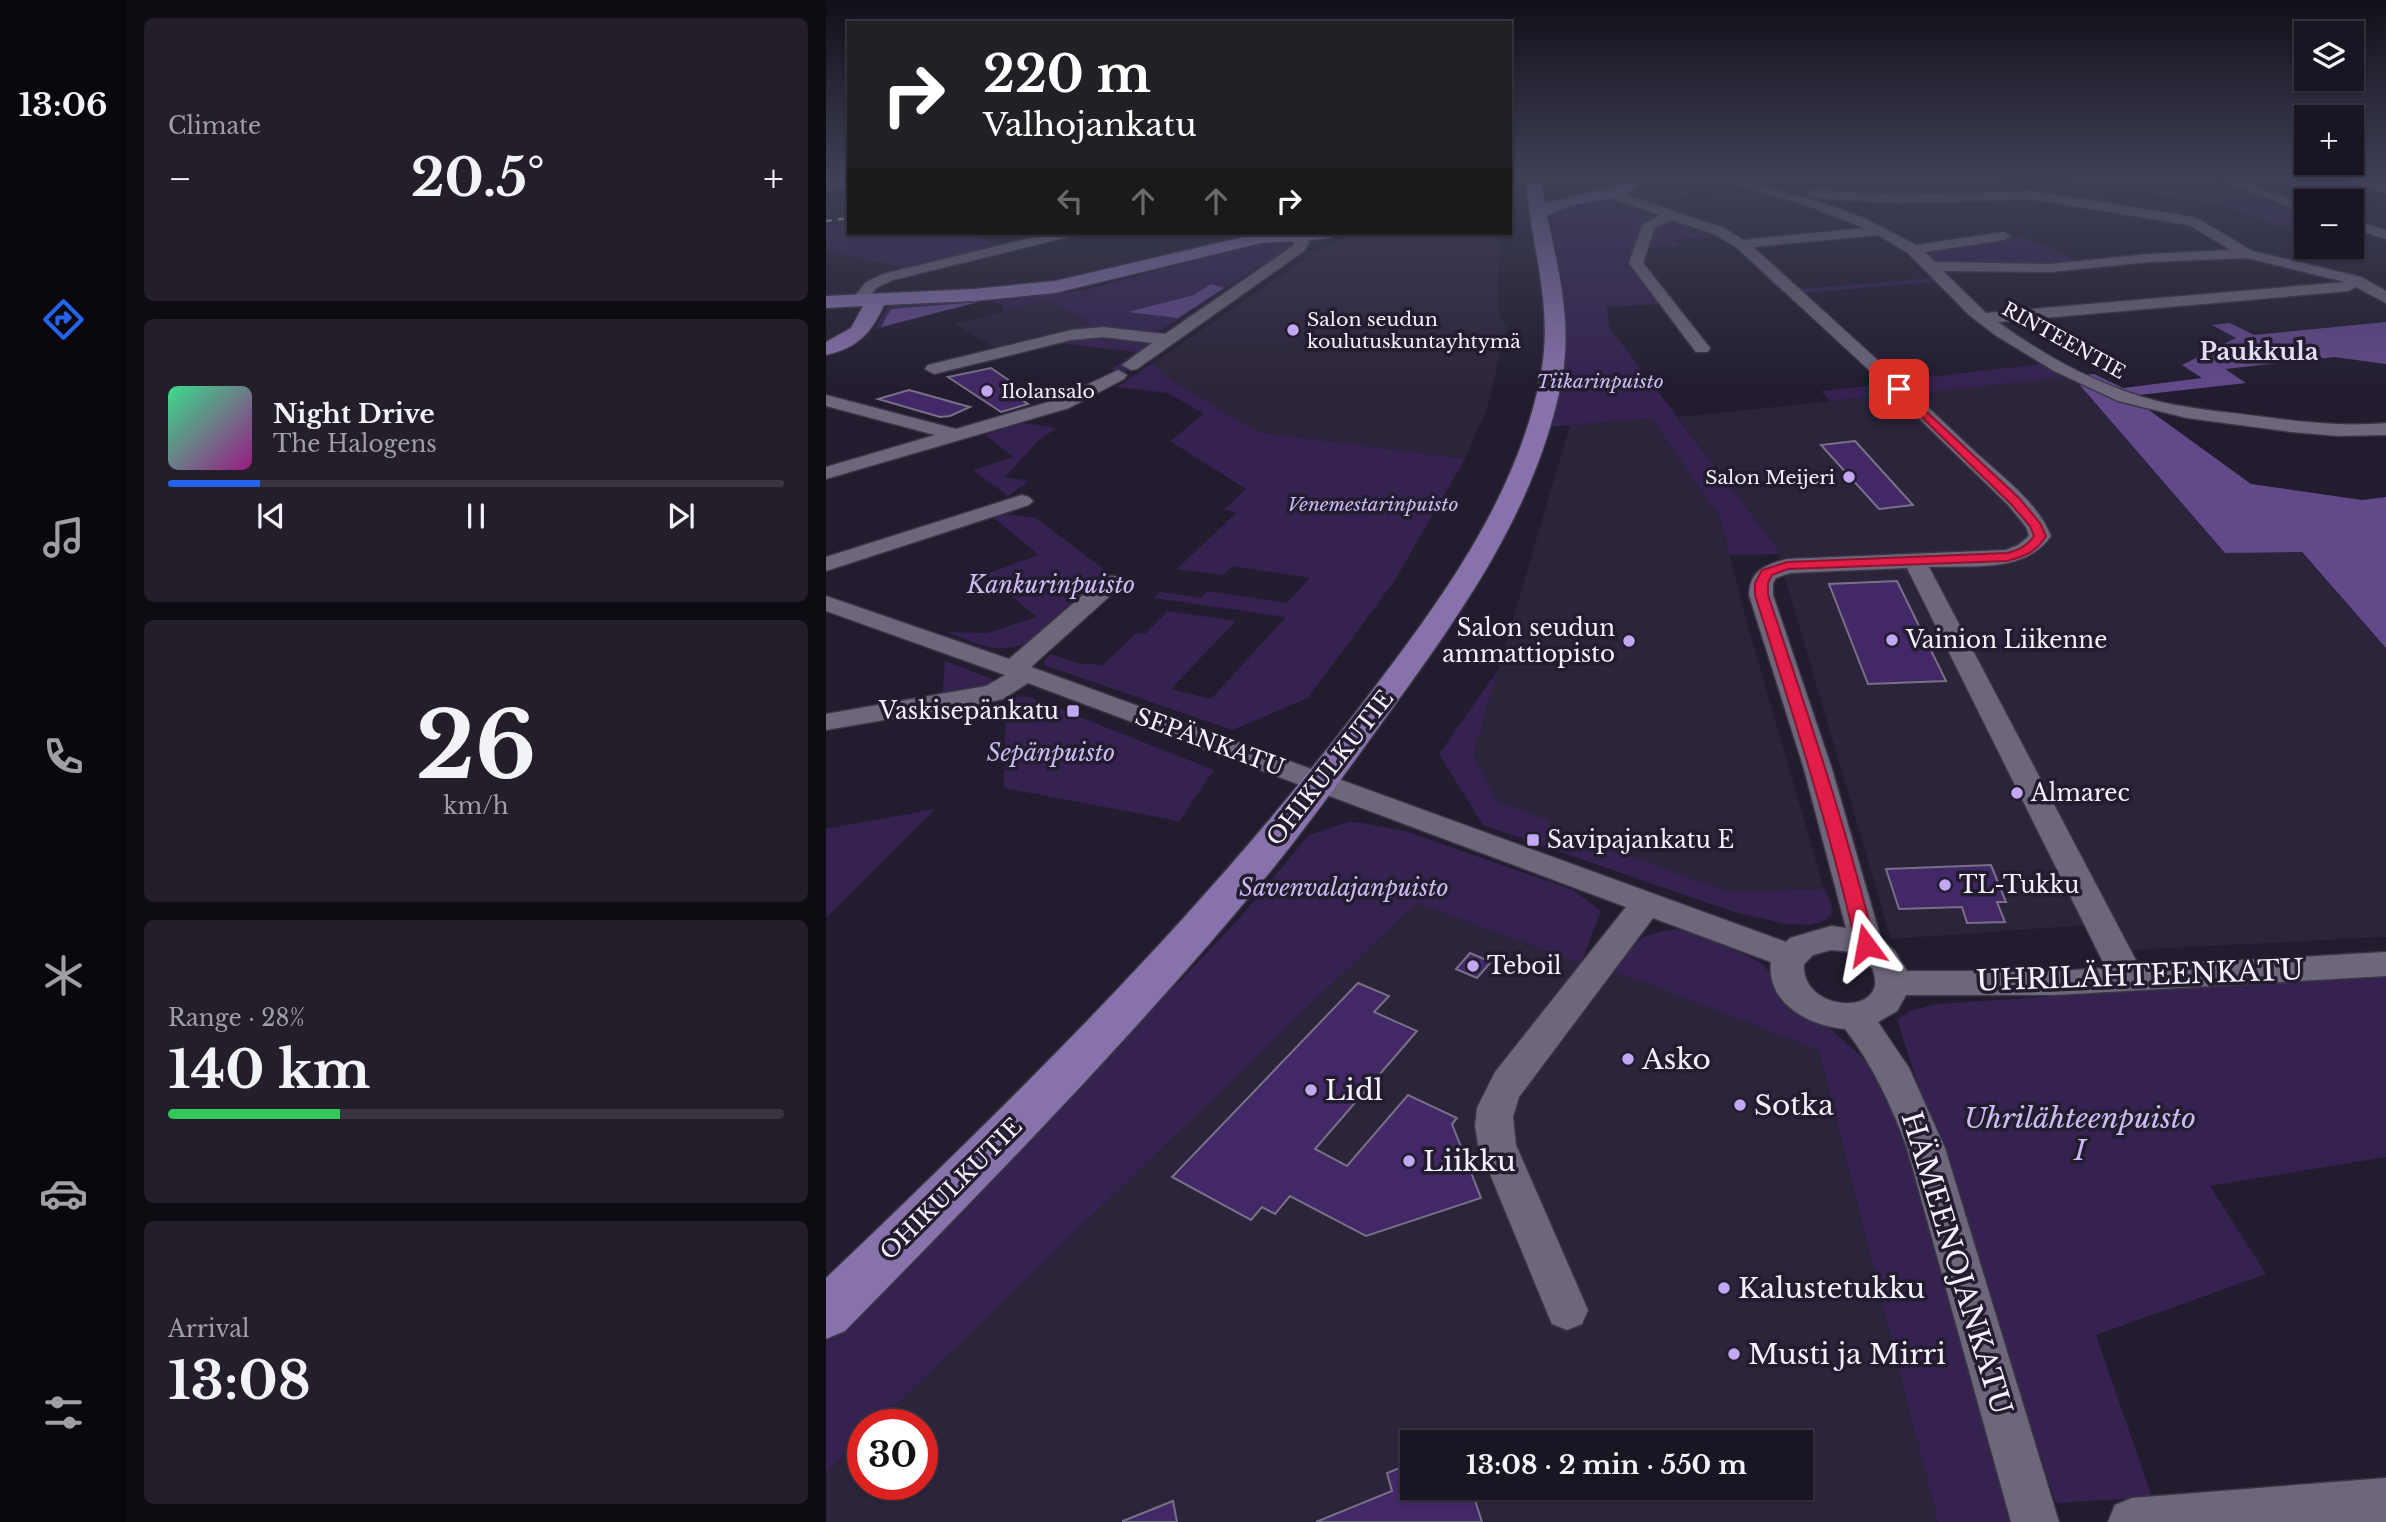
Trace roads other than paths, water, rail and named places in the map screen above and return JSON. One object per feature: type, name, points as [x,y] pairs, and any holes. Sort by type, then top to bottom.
[{"type":"main road","points":[[826,302],[1067,280],[1203,248]]},
{"type":"main road","points":[[826,296],[990,294],[1064,285],[1222,248]]},
{"type":"main road","name":"OHIKULKUTIE","points":[[826,1314],[989,1152],[1172,958],[1258,861],[1416,655],[1482,555],[1531,452],[1551,380],[1554,353],[1553,289],[1545,248]]},
{"type":"main road","points":[[826,347],[846,333],[870,297]]},
{"type":"street","points":[[870,297],[901,273],[1005,248]]},
{"type":"street","points":[[1284,260],[1298,248]]},
{"type":"street","points":[[826,473],[1062,404],[1124,370],[1165,339],[1306,248]]},
{"type":"street","points":[[1640,248],[1636,263],[1702,348]]},
{"type":"street","points":[[1745,248],[1874,365],[2015,501],[2036,525],[2040,536],[2034,545],[2023,553],[2007,557],[1787,565],[1767,573],[1761,583],[1761,595],[1847,866],[1866,945]]},
{"type":"street","name":"RINTEENTIE","points":[[1910,248],[1983,318],[2023,345],[2092,383],[2144,403],[2317,430],[2386,429]]},
{"type":"street","points":[[1913,250],[1926,248]]},
{"type":"street","points":[[2236,248],[2247,254]]},
{"type":"street","points":[[1928,266],[2062,268],[2149,258],[2247,254],[2310,268],[2363,284],[2386,298]]},
{"type":"street","points":[[1983,318],[2386,283]]},
{"type":"street","points":[[2175,302],[2197,314]]},
{"type":"street","points":[[934,369],[1072,335],[1103,332],[1165,339]]},
{"type":"street","points":[[826,400],[957,435]]},
{"type":"street","points":[[826,564],[1022,501]]},
{"type":"street","points":[[1914,561],[2129,979]]},
{"type":"street","points":[[826,722],[995,693],[1113,580]]},
{"type":"street","name":"SEPÄNKATU","points":[[826,603],[1321,782],[1790,956]]},
{"type":"street","points":[[1567,1310],[1497,1145],[1493,1130],[1494,1109],[1502,1090],[1647,903]]},
{"type":"street","points":[[1822,939],[1849,939],[1866,945],[1886,962],[1894,983],[1891,994],[1871,1012],[1854,1016],[1819,1011],[1798,998],[1786,980],[1785,968],[1790,956],[1800,946],[1822,939]]},
{"type":"street","name":"UHRILÄHTEENKATU","points":[[1894,983],[2055,983],[2386,964]]},
{"type":"street","name":"HÄMEENOJANKATU","points":[[1854,1016],[1877,1043],[1904,1091],[1926,1148],[2035,1522]]},
{"type":"street","points":[[2132,1522],[2386,1502]]},
{"type":"place","name":"Salon seudun koulutuskuntayhtymä","points":[[1293,330]]},
{"type":"place","name":"Ilolansalo","points":[[987,391]]},
{"type":"place","name":"Salon Meijeri","points":[[1849,477]]},
{"type":"place","name":"Vainion Liikenne","points":[[1892,640]]},
{"type":"place","name":"Salon seudun ammattiopisto","points":[[1629,641]]},
{"type":"place","name":"Vaskisepänkatu","points":[[1073,711]]},
{"type":"place","name":"Almarec","points":[[2017,793]]},
{"type":"place","name":"Savipajankatu E","points":[[1533,840]]},
{"type":"place","name":"TL-Tukku","points":[[1945,885]]},
{"type":"place","name":"Teboil","points":[[1473,966]]},
{"type":"place","name":"Asko","points":[[1628,1059]]},
{"type":"place","name":"Lidl","points":[[1311,1090]]},
{"type":"place","name":"Sotka","points":[[1740,1105]]},
{"type":"place","name":"Liikku","points":[[1409,1161]]},
{"type":"place","name":"Kalustetukku","points":[[1724,1288]]},
{"type":"place","name":"Musti ja Mirri","points":[[1734,1354]]},
{"type":"district","name":"Paukkula","points":[[2259,352]]},
{"type":"park label","name":"Tiikarinpuisto","points":[[1600,381]]},
{"type":"park label","name":"Venemestarinpuisto","points":[[1373,504]]},
{"type":"park label","name":"Kankurinpuisto","points":[[1051,585]]},
{"type":"park label","name":"Sepänpuisto","points":[[1051,753]]},
{"type":"park label","name":"Savenvalajanpuisto","points":[[1344,888]]},
{"type":"park label","name":"Uhrilähteenpuisto I","points":[[2080,1134]]}]
